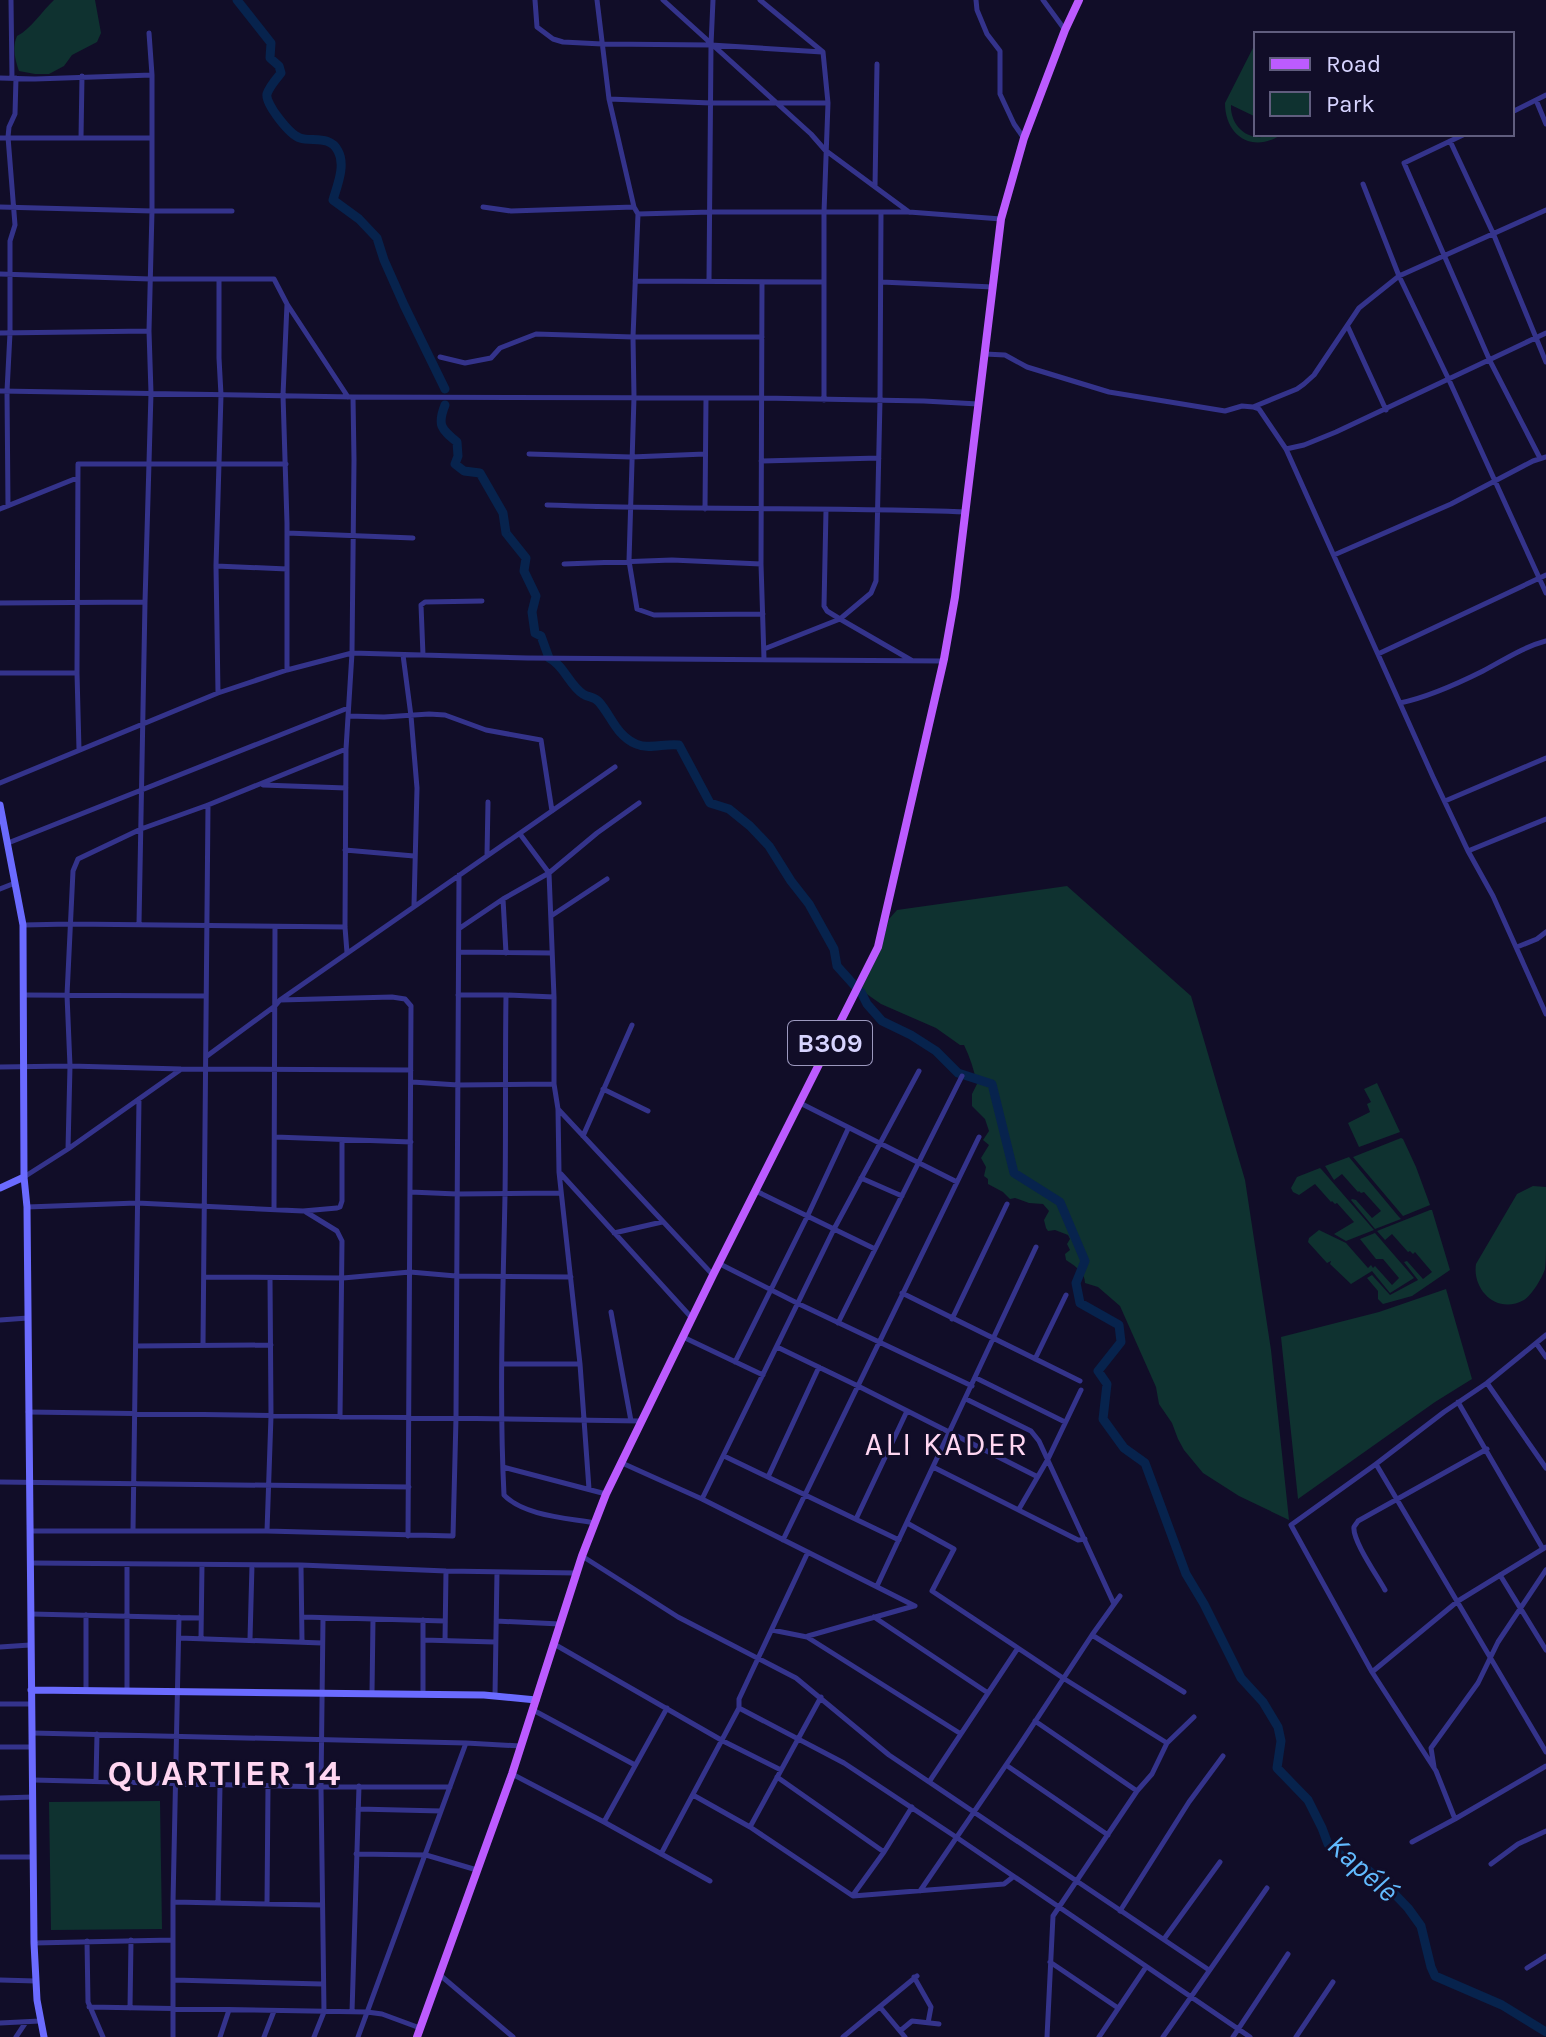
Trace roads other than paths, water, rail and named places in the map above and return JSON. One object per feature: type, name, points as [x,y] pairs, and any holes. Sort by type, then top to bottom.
[{"type":"main road","name":"B309","points":[[418,2033],[512,1774],[582,1556],[636,1421],[683,1337],[878,947],[944,661],[967,512],[1001,219],[1024,138],[1079,0]]},
{"type":"main road","points":[[0,805],[23,925],[34,1943],[43,2037]]},
{"type":"main road","points":[[0,1188],[24,1177]]},
{"type":"main road","points":[[31,1690],[495,1695],[536,1700]]},
{"type":"street","points":[[8,506],[3,391],[10,333],[10,241],[15,225],[8,137],[15,114],[11,0]]},
{"type":"street","points":[[535,0],[537,27],[563,42],[711,45],[823,52]]},
{"type":"street","points":[[597,0],[609,99],[636,211],[629,561],[637,609],[654,615],[763,614]]},
{"type":"street","points":[[663,0],[825,150],[909,212]]},
{"type":"street","points":[[709,281],[713,0]]},
{"type":"street","points":[[760,0],[823,52],[828,103],[823,282],[824,400]]},
{"type":"street","points":[[976,0],[987,34],[1000,51],[1000,94],[1024,138]]},
{"type":"street","points":[[1043,0],[1065,30]]},
{"type":"street","points":[[0,25],[11,25]]},
{"type":"street","points":[[139,924],[151,393],[152,75],[149,33]]},
{"type":"street","points":[[875,188],[877,64]]},
{"type":"street","points":[[0,78],[152,75]]},
{"type":"street","points":[[81,138],[82,76]]},
{"type":"street","points":[[1514,111],[1546,95]]},
{"type":"street","points":[[609,99],[828,103]]},
{"type":"street","points":[[1536,100],[1546,124]]},
{"type":"street","points":[[1334,555],[1451,504],[1543,458],[1490,361],[1404,163],[1461,136]]},
{"type":"street","points":[[0,138],[152,138]]},
{"type":"street","points":[[1450,141],[1493,233],[1546,362]]},
{"type":"street","points":[[1363,184],[1399,276],[1546,593]]},
{"type":"street","points":[[0,207],[232,211]]},
{"type":"street","points":[[483,207],[511,211],[909,212],[1001,219]]},
{"type":"street","points":[[1253,407],[1297,389],[1314,375],[1359,308],[1399,276],[1546,210]]},
{"type":"street","points":[[764,649],[840,619],[874,587],[879,458],[881,213]]},
{"type":"street","points":[[0,274],[274,279],[287,304],[350,397],[354,535],[352,653],[346,749],[347,953]]},
{"type":"street","points":[[218,693],[219,279]]},
{"type":"street","points":[[635,281],[823,282]]},
{"type":"street","points":[[881,282],[993,287]]},
{"type":"street","points":[[762,283],[761,564],[764,659]]},
{"type":"street","points":[[287,304],[283,395],[287,670]]},
{"type":"street","points":[[1347,326],[1386,410]]},
{"type":"street","points":[[0,333],[149,331]]},
{"type":"street","points":[[1286,449],[1304,445],[1386,410],[1546,333]]},
{"type":"street","points":[[440,357],[465,363],[491,358],[500,348],[536,334],[762,337]]},
{"type":"street","points":[[985,354],[1005,355],[1027,367],[1121,395],[1225,411],[1242,406],[1259,409],[1286,449],[1468,851],[1493,896],[1546,1014]]},
{"type":"street","points":[[3,391],[350,397],[762,398],[979,404]]},
{"type":"street","points":[[705,509],[706,398]]},
{"type":"street","points":[[529,454],[631,457],[705,454]]},
{"type":"street","points":[[761,461],[879,458]]},
{"type":"street","points":[[79,750],[78,464],[286,464]]},
{"type":"street","points":[[0,509],[77,478]]},
{"type":"street","points":[[547,505],[967,512]]},
{"type":"street","points":[[826,510],[824,606],[827,611],[911,660]]},
{"type":"street","points":[[287,533],[413,538]]},
{"type":"street","points":[[564,564],[672,560],[761,564]]},
{"type":"street","points":[[216,566],[287,569]]},
{"type":"street","points":[[1378,654],[1546,575]]},
{"type":"street","points":[[423,655],[421,605],[425,602],[482,601]]},
{"type":"street","points":[[0,603],[145,602]]},
{"type":"street","points":[[1400,703],[1418,699],[1481,672],[1530,645],[1546,641]]},
{"type":"street","points":[[0,783],[218,693],[352,653],[527,658],[944,661]]},
{"type":"street","points":[[403,655],[417,788],[414,906]]},
{"type":"street","points":[[0,673],[77,673]]},
{"type":"street","points":[[8,843],[348,712],[384,717],[445,715],[486,730],[541,740],[552,811]]},
{"type":"street","points":[[68,1149],[70,1066],[67,995],[73,871],[78,859],[141,829],[346,749]]},
{"type":"street","points":[[1445,801],[1546,758]]},
{"type":"street","points":[[206,1056],[280,1000],[615,767]]},
{"type":"street","points":[[258,784],[346,788]]},
{"type":"street","points":[[487,856],[488,802]]},
{"type":"street","points":[[459,928],[549,873],[639,803]]},
{"type":"street","points":[[203,1345],[208,805]]},
{"type":"street","points":[[1468,851],[1546,819]]},
{"type":"street","points":[[520,834],[549,873],[559,1172],[580,1364],[589,1489]]},
{"type":"street","points":[[345,850],[414,856]]},
{"type":"street","points":[[29,1531],[267,1531],[453,1536],[459,875]]},
{"type":"street","points":[[551,917],[607,879]]},
{"type":"street","points":[[0,889],[16,883]]},
{"type":"street","points":[[503,899],[506,953]]},
{"type":"street","points":[[23,925],[345,927]]},
{"type":"street","points":[[274,1209],[275,927]]},
{"type":"street","points":[[1517,947],[1546,932]]},
{"type":"street","points":[[459,952],[552,953]]},
{"type":"street","points":[[23,995],[206,996]]},
{"type":"street","points":[[458,995],[554,997]]},
{"type":"street","points":[[506,995],[504,1495],[518,1505],[542,1513],[595,1523]]},
{"type":"street","points":[[280,1000],[392,997],[405,999],[411,1006],[408,1536]]},
{"type":"street","points":[[583,1136],[632,1025]]},
{"type":"street","points":[[0,1067],[411,1070]]},
{"type":"street","points":[[24,1177],[181,1069]]},
{"type":"street","points":[[702,1499],[834,1229],[919,1071]]},
{"type":"street","points":[[838,1323],[962,1076]]},
{"type":"street","points":[[412,1082],[554,1084]]},
{"type":"street","points":[[603,1089],[648,1111]]},
{"type":"street","points":[[133,1531],[139,1099]]},
{"type":"street","points":[[800,1103],[957,1182]]},
{"type":"street","points":[[558,1109],[713,1275]]},
{"type":"street","points":[[735,1362],[848,1129]]},
{"type":"street","points":[[275,1137],[411,1142]]},
{"type":"street","points":[[783,1540],[979,1137]]},
{"type":"street","points":[[27,1207],[137,1203],[303,1211],[340,1207],[342,1140]]},
{"type":"street","points":[[559,1172],[692,1318]]},
{"type":"street","points":[[861,1178],[902,1196]]},
{"type":"street","points":[[756,1191],[875,1249]]},
{"type":"street","points":[[410,1192],[561,1193]]},
{"type":"street","points":[[952,1319],[1007,1204]]},
{"type":"street","points":[[303,1211],[337,1231],[342,1241],[340,1417]]},
{"type":"street","points":[[614,1233],[663,1221]]},
{"type":"street","points":[[877,1586],[1036,1247]]},
{"type":"street","points":[[719,1263],[972,1386]]},
{"type":"street","points":[[204,1277],[343,1278],[410,1272],[456,1276],[571,1277]]},
{"type":"street","points":[[267,1531],[271,1416],[270,1278]]},
{"type":"street","points":[[902,1293],[1080,1381]]},
{"type":"street","points":[[1035,1359],[1066,1295]]},
{"type":"street","points":[[28,1412],[636,1421],[611,1312]]},
{"type":"street","points":[[0,1320],[28,1318]]},
{"type":"street","points":[[1436,1771],[1372,1672],[1291,1525],[1487,1383],[1546,1335]]},
{"type":"street","points":[[683,1337],[763,1375]]},
{"type":"street","points":[[1536,1343],[1546,1357]]},
{"type":"street","points":[[135,1346],[271,1345]]},
{"type":"street","points":[[777,1347],[1036,1476]]},
{"type":"street","points":[[503,1364],[580,1364]]},
{"type":"street","points":[[768,1477],[819,1367]]},
{"type":"street","points":[[976,1378],[1065,1422]]},
{"type":"street","points":[[1487,1383],[1546,1468]]},
{"type":"street","points":[[1019,1509],[1048,1459],[1081,1390]]},
{"type":"street","points":[[966,1399],[1031,1431],[1039,1441],[1114,1605]]},
{"type":"street","points":[[1372,1672],[1458,1601],[1545,1548],[1458,1402]]},
{"type":"street","points":[[856,1519],[907,1411]]},
{"type":"street","points":[[1385,1590],[1358,1542],[1355,1525],[1397,1498],[1487,1449]]},
{"type":"street","points":[[724,1456],[899,1540]]},
{"type":"street","points":[[621,1462],[702,1499],[915,1606],[807,1637]]},
{"type":"street","points":[[1376,1464],[1546,1752]]},
{"type":"street","points":[[503,1467],[606,1494]]},
{"type":"street","points":[[933,1467],[1078,1540],[1085,1539]]},
{"type":"street","points":[[0,1482],[409,1487]]},
{"type":"street","points":[[907,1523],[954,1549],[932,1591],[1167,1743]]},
{"type":"street","points":[[661,1854],[723,1741],[739,1708],[739,1699],[808,1552]]},
{"type":"street","points":[[582,1556],[678,1617],[796,1678],[889,1755],[1209,1970]]},
{"type":"street","points":[[30,1563],[301,1565],[577,1573]]},
{"type":"street","points":[[127,1564],[127,1690]]},
{"type":"street","points":[[201,1638],[202,1565]]},
{"type":"street","points":[[250,1639],[252,1565]]},
{"type":"street","points":[[301,1565],[302,1641]]},
{"type":"street","points":[[1455,1819],[1436,1771],[1431,1748],[1478,1683],[1498,1642],[1546,1570]]},
{"type":"street","points":[[445,1640],[446,1571]]},
{"type":"street","points":[[495,1695],[497,1572]]},
{"type":"street","points":[[1500,1575],[1546,1650]]},
{"type":"street","points":[[920,1891],[1120,1596]]},
{"type":"street","points":[[30,1614],[201,1618]]},
{"type":"street","points":[[86,1615],[86,1690]]},
{"type":"street","points":[[173,2037],[179,1617]]},
{"type":"street","points":[[303,1617],[445,1621]]},
{"type":"street","points":[[874,1617],[988,1693]]},
{"type":"street","points":[[314,2037],[324,2012],[321,1787],[323,1619]]},
{"type":"street","points":[[372,1693],[373,1619]]},
{"type":"street","points":[[423,1620],[423,1694]]},
{"type":"street","points":[[496,1621],[560,1624]]},
{"type":"street","points":[[772,1630],[807,1637],[961,1734]]},
{"type":"street","points":[[1092,1635],[1184,1692]]},
{"type":"street","points":[[179,1638],[322,1643]]},
{"type":"street","points":[[423,1640],[495,1642]]},
{"type":"street","points":[[554,1644],[723,1741],[781,1770]]},
{"type":"street","points":[[0,1647],[30,1645]]},
{"type":"street","points":[[929,1782],[1018,1648]]},
{"type":"street","points":[[750,1827],[821,1697]]},
{"type":"street","points":[[0,1704],[32,1704]]},
{"type":"street","points":[[604,1822],[667,1708]]},
{"type":"street","points":[[739,1708],[844,1763],[1250,2037]]},
{"type":"street","points":[[533,1710],[635,1765]]},
{"type":"street","points":[[1047,2037],[1053,1916],[1137,1791],[1152,1774],[1167,1743],[1194,1717]]},
{"type":"street","points":[[1035,1721],[1137,1791]]},
{"type":"street","points":[[32,1733],[520,1746]]},
{"type":"street","points":[[96,1781],[97,1734]]},
{"type":"street","points":[[358,2037],[466,1743]]},
{"type":"street","points":[[0,1747],[32,1747]]},
{"type":"street","points":[[1120,1911],[1189,1802],[1223,1756]]},
{"type":"street","points":[[1006,1765],[1108,1835]]},
{"type":"street","points":[[1412,1842],[1546,1766]]},
{"type":"street","points":[[512,1774],[710,1881]]},
{"type":"street","points":[[777,1777],[884,1852]]},
{"type":"street","points":[[33,1780],[450,1787]]},
{"type":"street","points":[[218,1903],[220,1785]]},
{"type":"street","points":[[267,1904],[268,1786]]},
{"type":"street","points":[[352,2012],[359,1786]]},
{"type":"street","points":[[693,1795],[750,1827],[853,1896],[1004,1884],[1013,1877]]},
{"type":"street","points":[[0,1798],[33,1797]]},
{"type":"street","points":[[853,1896],[912,1807]]},
{"type":"street","points":[[358,1809],[441,1811]]},
{"type":"street","points":[[1491,1864],[1518,1844],[1546,1831]]},
{"type":"street","points":[[356,1854],[426,1855],[478,1871]]},
{"type":"street","points":[[0,1857],[33,1857]]},
{"type":"street","points":[[1164,1939],[1220,1862]]},
{"type":"street","points":[[1163,2037],[1267,1888]]},
{"type":"street","points":[[173,1902],[322,1905]]},
{"type":"street","points":[[130,2008],[131,1940]]},
{"type":"street","points":[[34,1943],[172,1940]]},
{"type":"street","points":[[87,1941],[87,1998],[103,2037]]},
{"type":"street","points":[[1233,2037],[1288,1954]]},
{"type":"street","points":[[1527,1968],[1546,1956]]},
{"type":"street","points":[[1050,1962],[1118,2008]]},
{"type":"street","points":[[1099,2037],[1146,1967]]},
{"type":"street","points":[[440,1975],[513,2037]]},
{"type":"street","points":[[843,2037],[916,1976],[931,2007],[928,2023]]},
{"type":"street","points":[[0,1980],[36,1981]]},
{"type":"street","points":[[174,1980],[322,1984]]},
{"type":"street","points":[[1296,2037],[1333,1982]]},
{"type":"street","points":[[89,2007],[367,2012],[382,2014],[418,2033]]},
{"type":"street","points":[[880,2007],[902,2034],[912,2021],[939,2024]]},
{"type":"street","points":[[220,2037],[229,2010]]},
{"type":"street","points":[[264,2037],[274,2011]]},
{"type":"street","points":[[0,2023],[40,2021]]},
{"type":"street","points":[[16,2037],[26,2022]]},
{"type":"waterway","points":[[237,0],[271,43],[270,58],[279,66],[281,73],[267,94],[270,105],[296,136],[326,141],[335,146],[341,169],[333,200],[359,219],[377,238],[404,305],[445,389]]},
{"type":"waterway","points":[[445,405],[441,422],[444,430],[457,442],[455,464],[464,471],[480,473],[503,513],[506,533],[526,558],[524,571],[536,596],[532,612],[535,633],[541,636],[549,658],[559,665],[578,690],[599,702],[629,740],[646,746],[679,745],[710,803],[729,809],[769,846],[809,904],[834,949],[837,966],[855,986]]},
{"type":"waterway","name":"Kapélé","points":[[861,992],[882,1021],[936,1051],[958,1073],[992,1084],[1014,1173],[1060,1202],[1085,1261],[1076,1283],[1080,1303],[1119,1325],[1121,1342],[1098,1371],[1107,1384],[1103,1419],[1124,1448],[1145,1463],[1186,1574],[1241,1678],[1263,1702],[1278,1727],[1281,1741],[1277,1768],[1308,1800],[1328,1844],[1342,1856],[1368,1870],[1408,1908],[1421,1926],[1435,1976],[1502,2005],[1546,2032]]},
{"type":"district","name":"ALI KADER","points":[[947,1444]]},
{"type":"district","name":"QUARTIER 14","points":[[225,1772]]}]
